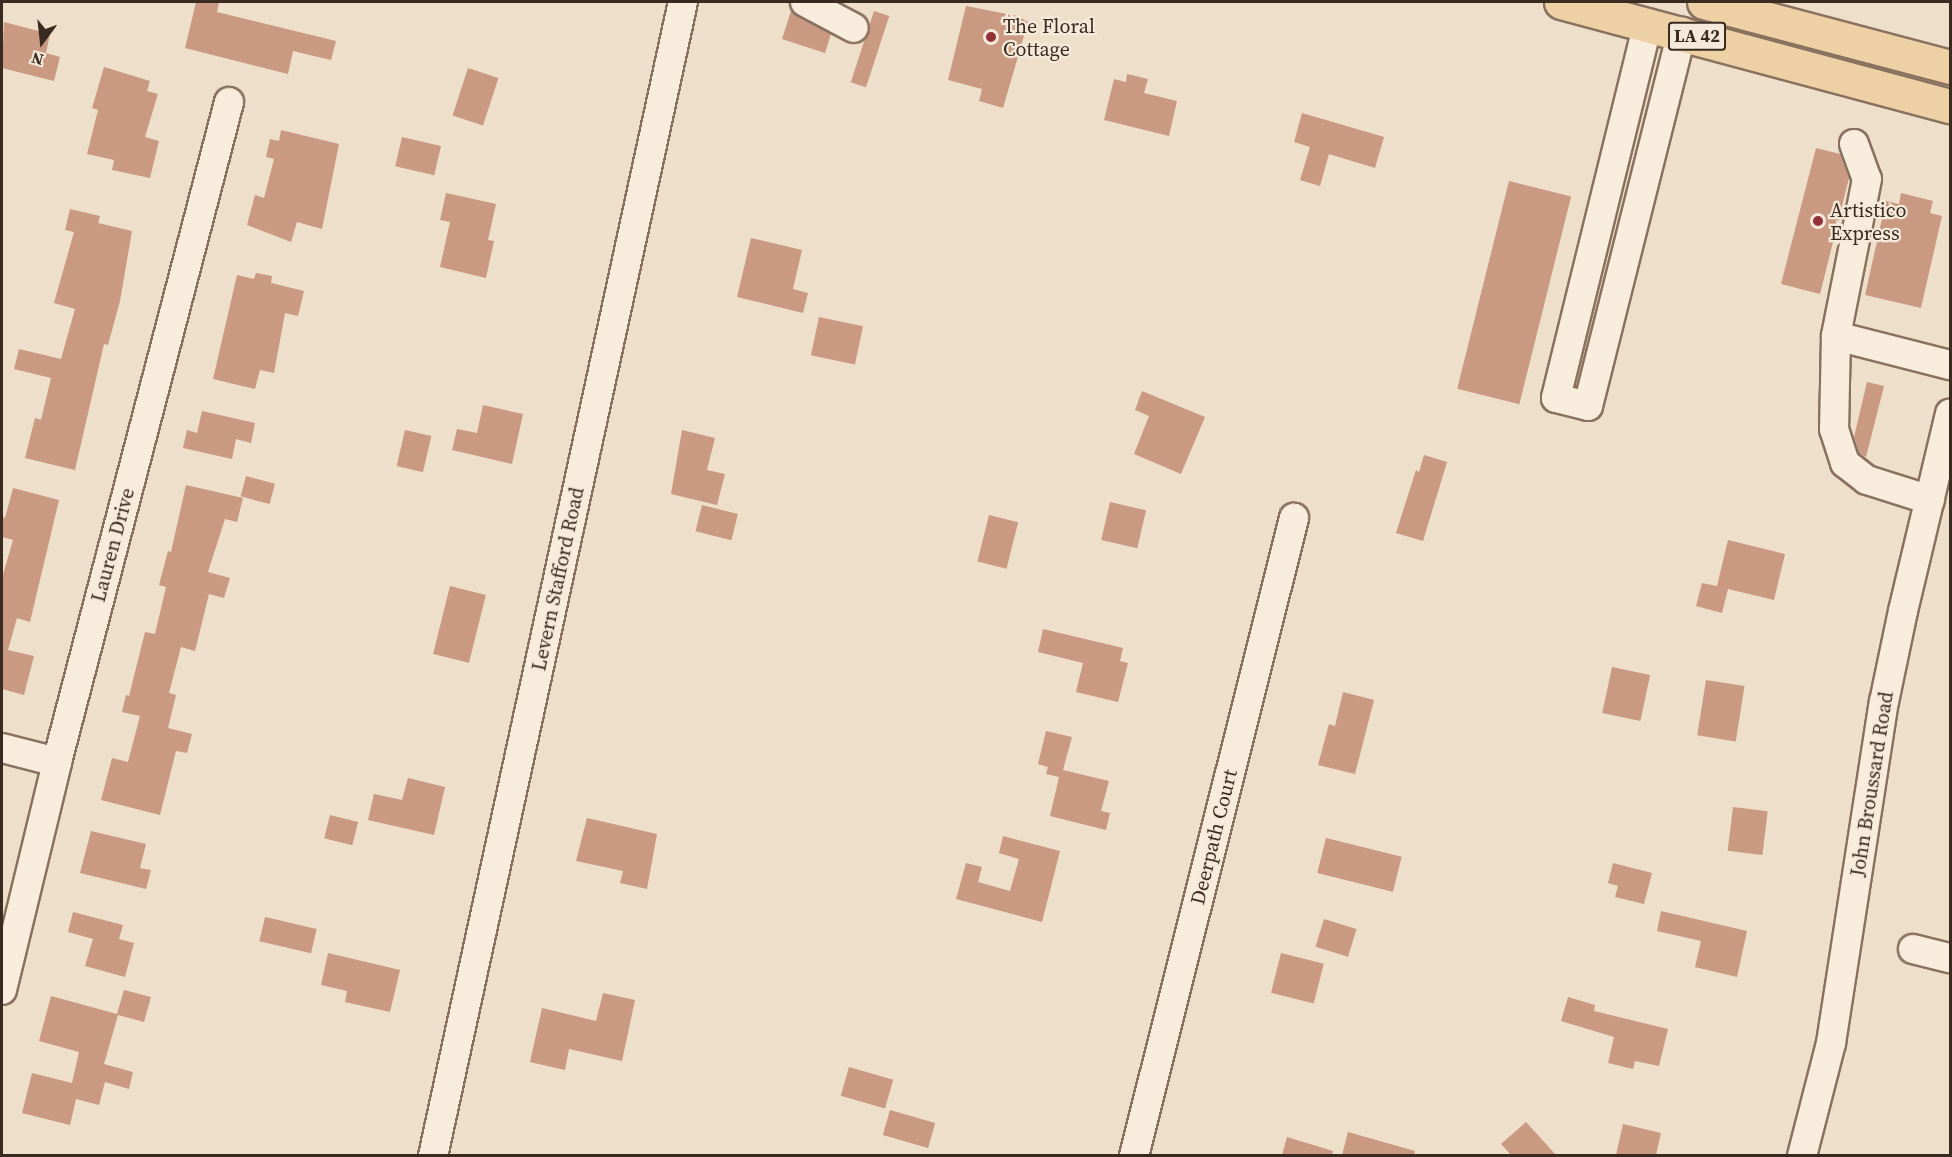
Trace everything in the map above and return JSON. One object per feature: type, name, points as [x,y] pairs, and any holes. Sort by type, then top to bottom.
[{"type":"main road","name":"LA 42","points":[[1561,2],[1682,32],[1950,106]]},
{"type":"main road","name":"LA 42","points":[[1704,2],[1950,67]]},
{"type":"street","name":"Levern Stafford Road","points":[[433,1155],[683,2]]},
{"type":"street","points":[[805,2],[854,28]]},
{"type":"street","points":[[1648,23],[1556,398],[1588,406],[1682,32]]},
{"type":"street","name":"Lauren Drive","points":[[2,990],[57,762],[229,102]]},
{"type":"street","points":[[1854,144],[1867,179],[1836,336],[1834,429],[1845,463],[1867,480],[1930,500]]},
{"type":"street","points":[[1836,336],[1950,365]]},
{"type":"street","name":"John Broussard Road","points":[[1802,1155],[1830,1044],[1884,702],[1950,414]]},
{"type":"street","name":"Deerpath Court","points":[[1134,1155],[1294,518]]},
{"type":"street","points":[[2,748],[57,762]]},
{"type":"street","points":[[1913,949],[1950,958]]},
{"type":"building","points":[[196,2],[219,2],[217,12],[336,41],[331,60],[293,51],[288,74],[185,48]]},
{"type":"building","name":"The Floral Cottage","points":[[966,6],[1017,16],[1028,22],[1003,108],[979,101],[982,89],[948,80]]},
{"type":"building","points":[[791,11],[831,34],[825,53],[782,39]]},
{"type":"building","points":[[874,11],[889,16],[866,87],[851,82]]},
{"type":"building","points":[[4,22],[50,34],[46,53],[60,57],[54,81],[2,68]]},
{"type":"building","points":[[104,67],[150,81],[147,91],[158,94],[145,137],[159,141],[150,178],[112,170],[114,160],[87,154],[98,110],[92,108]]},
{"type":"building","points":[[468,68],[498,78],[483,125],[453,116]]},
{"type":"building","points":[[1127,74],[1148,79],[1144,93],[1177,101],[1169,136],[1104,120],[1114,79],[1126,82]]},
{"type":"building","points":[[1302,113],[1384,137],[1375,168],[1329,154],[1320,186],[1300,180],[1310,147],[1294,142]]},
{"type":"building","points":[[281,130],[339,144],[322,229],[297,222],[291,242],[247,225],[255,195],[264,198],[274,159],[266,157],[270,139],[279,141]]},
{"type":"building","points":[[402,137],[441,146],[434,175],[395,166]]},
{"type":"building","name":"Artistico Express","points":[[1816,148],[1840,154],[1849,178],[1820,294],[1781,284]]},
{"type":"building","points":[[1509,181],[1571,196],[1519,404],[1457,389]]},
{"type":"building","points":[[446,193],[496,204],[488,240],[494,241],[486,278],[440,267],[450,222],[440,220]]},
{"type":"building","points":[[1901,193],[1933,201],[1930,213],[1942,216],[1921,308],[1865,295],[1886,201],[1899,204]]},
{"type":"building","points":[[70,209],[100,216],[98,223],[132,231],[120,301],[108,345],[104,344],[75,470],[25,458],[35,418],[41,420],[51,378],[14,369],[19,349],[61,359],[75,309],[54,303],[74,232],[65,230]]},
{"type":"building","points":[[751,238],[802,250],[793,289],[808,293],[803,313],[737,297]]},
{"type":"building","points":[[256,273],[272,276],[271,283],[304,291],[298,316],[285,313],[274,373],[260,370],[255,389],[213,379],[237,275],[254,279]]},
{"type":"building","points":[[819,317],[863,326],[855,365],[811,355]]},
{"type":"building","points":[[1867,382],[1884,386],[1866,457],[1859,453],[1854,437]]},
{"type":"building","points":[[1142,391],[1205,417],[1181,474],[1134,454],[1149,416],[1135,410]]},
{"type":"building","points":[[483,405],[523,414],[512,464],[452,450],[457,429],[477,433]]},
{"type":"building","points":[[202,411],[255,423],[251,443],[236,439],[232,459],[183,448],[187,430],[197,433]]},
{"type":"building","points":[[405,430],[431,436],[423,472],[397,466]]},
{"type":"building","points":[[682,430],[715,438],[707,470],[725,474],[717,505],[671,494]]},
{"type":"building","points":[[1424,455],[1447,462],[1423,541],[1396,533],[1416,470],[1419,472]]},
{"type":"building","points":[[246,476],[275,484],[270,504],[241,496]]},
{"type":"building","points":[[186,485],[243,498],[237,522],[225,519],[208,572],[230,578],[224,598],[209,594],[195,651],[181,647],[169,693],[176,695],[168,728],[192,734],[187,753],[176,751],[160,815],[101,800],[112,758],[128,762],[140,716],[122,712],[126,695],[129,696],[145,632],[155,634],[166,587],[159,585],[168,551],[171,552]]},
{"type":"building","points":[[13,488],[59,500],[30,622],[17,618],[8,650],[34,656],[24,695],[2,689],[2,578],[13,540],[2,537],[2,517],[5,518]]},
{"type":"building","points":[[1110,502],[1146,510],[1137,548],[1101,540]]},
{"type":"building","points":[[702,505],[738,514],[731,540],[695,531]]},
{"type":"building","points":[[989,515],[1018,522],[1006,569],[977,562]]},
{"type":"building","points":[[1728,540],[1785,554],[1774,600],[1728,589],[1722,613],[1696,606],[1702,583],[1717,586]]},
{"type":"building","points":[[450,586],[486,595],[469,663],[433,654]]},
{"type":"building","points":[[1043,629],[1123,648],[1120,661],[1128,663],[1118,702],[1076,692],[1083,663],[1038,652]]},
{"type":"building","points":[[1612,667],[1650,675],[1640,721],[1602,713]]},
{"type":"building","points":[[1706,680],[1745,686],[1736,741],[1697,735]]},
{"type":"building","points":[[1343,692],[1374,700],[1355,774],[1318,765],[1329,724],[1335,726]]},
{"type":"building","points":[[1046,731],[1072,737],[1063,770],[1109,781],[1101,811],[1110,813],[1106,830],[1050,816],[1059,777],[1046,774],[1048,767],[1038,764]]},
{"type":"building","points":[[408,778],[445,787],[434,835],[368,820],[374,794],[402,800]]},
{"type":"building","points":[[1733,807],[1768,811],[1762,855],[1728,851]]},
{"type":"building","points":[[330,815],[358,822],[352,845],[324,838]]},
{"type":"building","points":[[587,818],[657,834],[647,889],[620,883],[623,871],[576,861]]},
{"type":"building","points":[[91,831],[146,844],[140,868],[151,870],[146,889],[80,873]]},
{"type":"building","points":[[1003,836],[1060,851],[1042,922],[956,899],[966,863],[982,867],[978,882],[1010,891],[1019,859],[999,853]]},
{"type":"building","points":[[1326,838],[1402,857],[1393,892],[1317,873]]},
{"type":"building","points":[[1613,863],[1652,873],[1644,904],[1615,897],[1618,886],[1608,883]]},
{"type":"building","points":[[1661,911],[1747,931],[1737,977],[1695,967],[1701,941],[1657,931]]},
{"type":"building","points":[[73,912],[123,925],[119,939],[134,943],[125,977],[85,966],[93,939],[68,932]]},
{"type":"building","points":[[265,917],[317,929],[311,953],[259,941]]},
{"type":"building","points":[[1324,919],[1357,929],[1348,957],[1316,947]]},
{"type":"building","points":[[328,953],[400,970],[390,1012],[345,1002],[347,991],[321,985]]},
{"type":"building","points":[[1281,953],[1324,964],[1314,1003],[1271,993]]},
{"type":"building","points":[[124,990],[151,997],[144,1022],[118,1015],[104,1064],[133,1072],[129,1089],[105,1082],[99,1105],[76,1099],[70,1125],[22,1113],[32,1073],[72,1083],[79,1052],[39,1041],[51,996],[117,1014]]},
{"type":"building","points":[[603,993],[635,1000],[622,1061],[569,1049],[565,1070],[530,1062],[542,1008],[596,1021]]},
{"type":"building","points":[[1568,997],[1595,1005],[1594,1011],[1668,1029],[1659,1066],[1635,1061],[1633,1069],[1608,1063],[1614,1037],[1561,1021]]},
{"type":"building","points":[[849,1067],[893,1080],[885,1109],[841,1096]]},
{"type":"building","points":[[890,1110],[935,1123],[928,1148],[883,1135]]},
{"type":"building","points":[[1526,1122],[1556,1155],[1511,1155],[1501,1144]]},
{"type":"building","points":[[1623,1124],[1661,1133],[1656,1155],[1616,1155]]},
{"type":"building","points":[[1348,1132],[1415,1151],[1414,1155],[1342,1155]]},
{"type":"building","points":[[1287,1137],[1333,1151],[1332,1155],[1282,1155]]},
{"type":"place","name":"The Floral Cottage","points":[[991,37]]},
{"type":"place","name":"Artistico Express","points":[[1818,221]]}]
